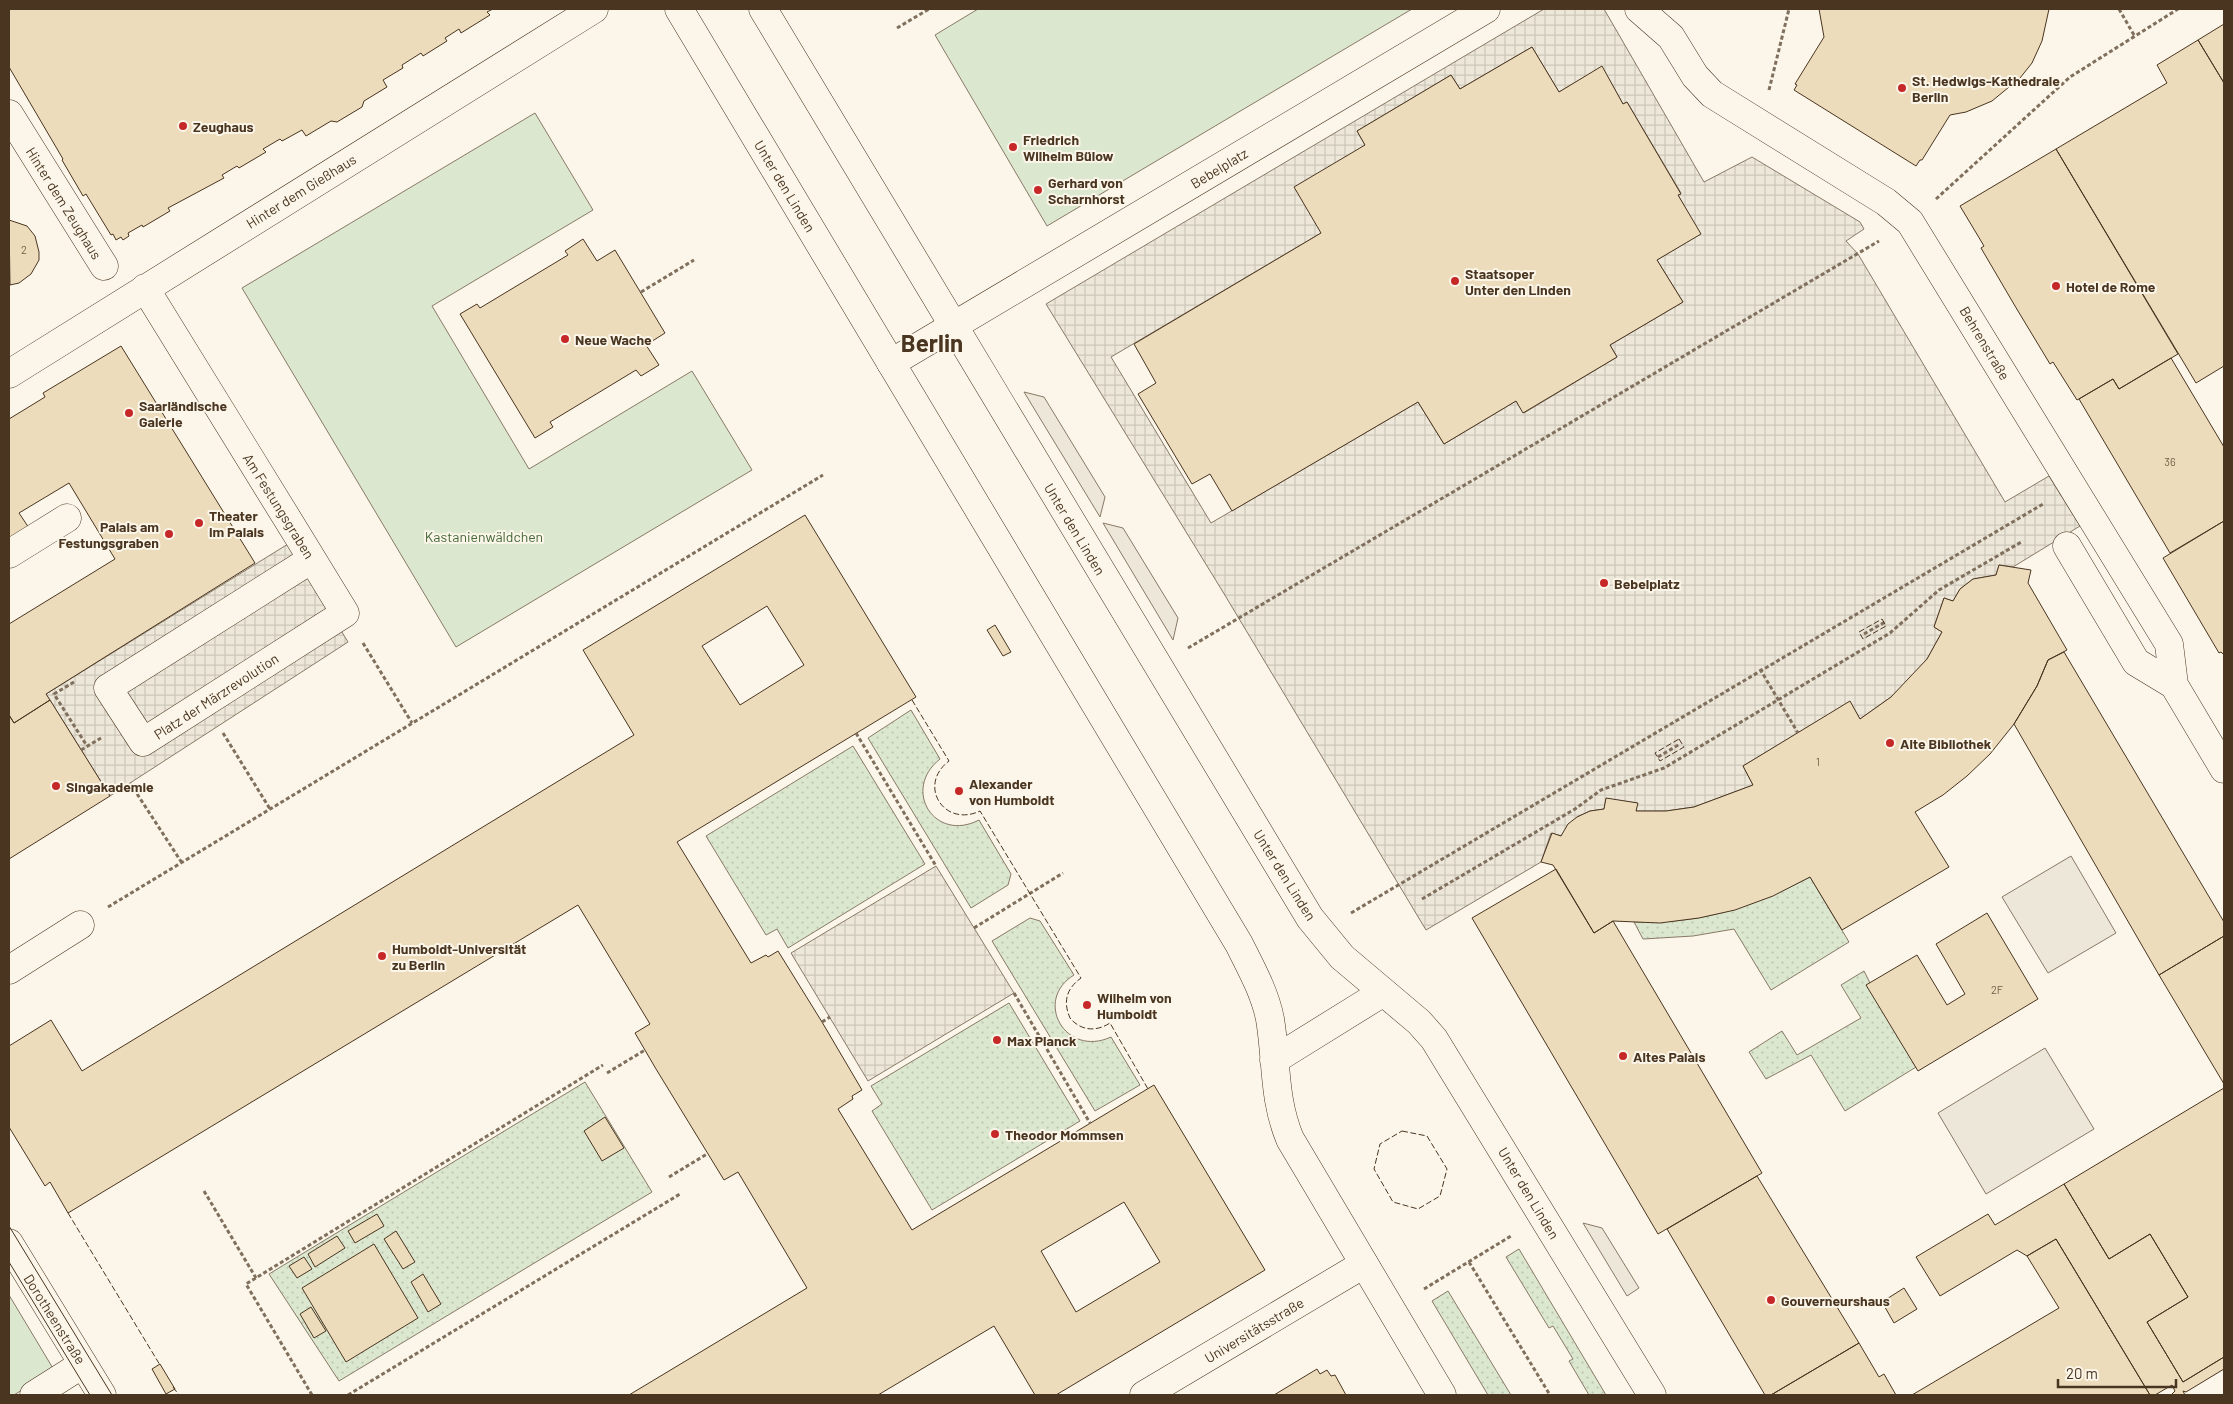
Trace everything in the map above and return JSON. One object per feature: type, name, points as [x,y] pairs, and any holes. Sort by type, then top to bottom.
[{"type":"main road","name":"Hinter dem Gießhaus","points":[[9,374],[594,9]]},
{"type":"main road","name":"Unter den Linden","points":[[678,9],[1239,944],[1266,1004],[1272,1031],[1279,1107],[1290,1139],[1442,1395]]},
{"type":"main road","name":"Unter den Linden","points":[[763,9],[1293,890],[1320,931],[1342,957],[1418,1022],[1445,1055],[1652,1395]]},
{"type":"main road","name":"Bebelplatz","points":[[953,326],[1486,9]]},
{"type":"main road","name":"Behrenstraße","points":[[1640,9],[1671,37],[1703,86],[1760,124],[1886,202],[1910,222],[2169,644],[2174,685],[2216,736],[2224,768]]},
{"type":"main road","name":"Hinter dem Zeughaus","points":[[9,114],[104,266]]},
{"type":"main road","name":"Am Festungsgraben","points":[[145,288],[345,613]]},
{"type":"main road","points":[[891,363],[953,326]]},
{"type":"main road","points":[[9,554],[67,518]]},
{"type":"main road","points":[[2067,546],[2136,662],[2174,685]]},
{"type":"main road","name":"Platz der Märzrevolution","points":[[312,559],[108,688],[143,742],[345,613]]},
{"type":"main road","points":[[9,970],[80,924]]},
{"type":"main road","points":[[1274,1060],[1382,993]]},
{"type":"main road","name":"Dorotheenstraße","points":[[9,1243],[102,1395]]},
{"type":"main road","name":"Universitätsstraße","points":[[1144,1395],[1364,1264]]},
{"type":"main road","points":[[34,1395],[83,1364]]},
{"type":"path","points":[[897,28],[930,9]]},
{"type":"path","points":[[1760,124],[1789,9]]},
{"type":"path","points":[[2119,9],[2134,35]]},
{"type":"path","points":[[1935,200],[2070,78],[2134,35],[2178,9]]},
{"type":"path","points":[[1158,666],[1883,239]]},
{"type":"path","points":[[640,292],[694,260]]},
{"type":"path","points":[[80,924],[823,475]]},
{"type":"path","points":[[1320,931],[1760,669],[2048,501]]},
{"type":"path","points":[[1422,899],[1575,809],[1601,790],[1664,768],[1890,633],[1939,590],[2023,542]]},
{"type":"path","points":[[345,613],[412,723]]},
{"type":"path","points":[[1864,634],[1885,622]]},
{"type":"path","points":[[1760,669],[1798,734]]},
{"type":"path","points":[[63,688],[54,694],[87,746]]},
{"type":"path","points":[[218,726],[270,809]]},
{"type":"path","points":[[856,733],[936,866]]},
{"type":"path","points":[[81,750],[101,738]]},
{"type":"path","points":[[1658,757],[1680,744]]},
{"type":"path","points":[[130,783],[182,863]]},
{"type":"path","points":[[974,928],[1063,874]]},
{"type":"path","points":[[1014,994],[1090,1123]]},
{"type":"path","points":[[822,1022],[830,1017]]},
{"type":"path","points":[[607,1073],[645,1050]]},
{"type":"path","points":[[312,1395],[246,1284],[603,1066]]},
{"type":"path","points":[[669,1177],[707,1154]]},
{"type":"path","points":[[204,1191],[256,1278]]},
{"type":"path","points":[[348,1395],[680,1194]]},
{"type":"path","points":[[1424,1289],[1511,1236]]},
{"type":"path","points":[[1469,1262],[1550,1395]]},
{"type":"green space","points":[[978,9],[1412,9],[1047,226],[935,35]]},
{"type":"green space","name":"Kastanienwäldchen","points":[[535,113],[593,210],[432,306],[529,469],[692,371],[752,470],[456,647],[242,288]]},
{"type":"green space","points":[[911,710],[940,759],[929,771],[923,785],[924,798],[928,810],[937,819],[949,825],[963,825],[979,820],[1011,874],[1008,885],[971,908],[868,738]]},
{"type":"green space","points":[[853,746],[925,864],[788,948],[777,929],[766,935],[706,836]]},
{"type":"green space","points":[[1810,877],[1849,942],[1771,990],[1734,929],[1693,936],[1643,939],[1634,922],[1682,920],[1725,912],[1788,888]]},
{"type":"green space","points":[[1030,918],[1040,921],[1074,975],[1062,986],[1056,998],[1056,1011],[1060,1023],[1068,1033],[1080,1040],[1095,1041],[1111,1037],[1140,1085],[1095,1111],[992,941]]},
{"type":"green space","points":[[1864,971],[1870,983],[1867,985],[1916,1067],[1845,1111],[1811,1055],[1766,1079],[1749,1052],[1782,1031],[1797,1055],[1861,1018],[1841,985]]},
{"type":"green space","points":[[1009,1003],[1080,1121],[932,1210],[872,1111],[882,1104],[871,1086]]},
{"type":"green space","points":[[585,1082],[652,1192],[339,1381],[269,1274]]},
{"type":"green space","points":[[1519,1249],[1606,1395],[1589,1395],[1569,1361],[1573,1359],[1553,1326],[1549,1328],[1506,1257]]},
{"type":"green space","points":[[1448,1291],[1511,1395],[1488,1395],[1432,1301]]},
{"type":"green space","points":[[9,1295],[54,1370],[14,1395],[9,1395]]},
{"type":"shaded area","name":"Bebelplatz","points":[[1544,9],[1604,9],[1704,182],[1752,157],[1860,222],[1864,229],[1846,241],[1858,254],[2005,502],[2049,476],[2080,526],[2013,567],[1999,565],[1996,575],[1973,579],[1960,589],[1953,601],[1944,598],[1934,627],[1942,632],[1927,659],[1891,697],[1860,719],[1850,702],[1743,766],[1753,785],[1694,807],[1666,811],[1636,811],[1637,803],[1606,799],[1604,809],[1590,811],[1577,817],[1561,836],[1551,833],[1541,862],[1426,930],[1223,592],[1046,304]],"holes":[[[1532,47],[1559,92],[1602,67],[1623,104],[1627,102],[1681,193],[1678,195],[1700,234],[1657,260],[1683,302],[1610,345],[1617,357],[1524,413],[1516,401],[1444,444],[1418,402],[1211,523],[1111,357],[1321,233],[1365,145],[1357,131],[1451,75],[1460,89]]]},
{"type":"shaded area","points":[[1024,392],[1044,397],[1105,497],[1100,517]]},
{"type":"shaded area","points":[[1103,523],[1123,528],[1178,618],[1173,640]]},
{"type":"shaded area","points":[[288,544],[348,642],[110,796],[46,694]]},
{"type":"shaded area","points":[[2071,856],[2116,933],[2048,973],[2002,897]]},
{"type":"shaded area","points":[[936,866],[1014,993],[868,1081],[791,953]]},
{"type":"shaded area","points":[[2045,1048],[2094,1129],[1986,1194],[1938,1113]]},
{"type":"shaded area","points":[[1583,1223],[1602,1228],[1639,1288],[1627,1296]]},
{"type":"building","name":"Zeughaus","points":[[9,9],[493,9],[487,12],[490,15],[461,33],[459,29],[445,38],[447,41],[423,56],[421,53],[402,65],[403,68],[383,80],[387,87],[364,101],[362,107],[337,122],[331,121],[306,136],[302,130],[282,141],[280,139],[263,149],[266,152],[239,168],[237,166],[222,175],[224,178],[168,208],[170,211],[143,227],[142,225],[128,233],[129,236],[123,240],[121,237],[116,240],[86,194],[83,196],[9,67]]},
{"type":"building","name":"St. Hedwigs-Kathedrale Berlin","points":[[1819,9],[2049,9],[2042,41],[2032,63],[2020,78],[1992,101],[1966,112],[1950,115],[1922,160],[1916,166],[1794,90],[1797,85],[1795,84],[1824,37]]},
{"type":"building","points":[[2224,24],[2224,83],[2198,40]]},
{"type":"building","points":[[2198,40],[2224,83],[2224,366],[2196,383],[2056,149],[2167,83],[2157,65]]},
{"type":"building","name":"Staatsoper Unter den Linden","points":[[1532,47],[1559,92],[1602,66],[1623,104],[1627,102],[1681,194],[1678,195],[1701,234],[1657,260],[1683,302],[1610,345],[1617,357],[1523,413],[1516,401],[1444,444],[1418,402],[1232,511],[1210,474],[1192,484],[1138,394],[1156,383],[1134,344],[1321,233],[1294,187],[1365,145],[1357,131],[1451,75],[1460,89]]},
{"type":"building","points":[[2056,149],[2178,354],[2119,389],[2113,379],[2077,400],[2053,362],[2050,364],[2015,306],[1981,248],[1984,246],[1960,206]]},
{"type":"building","points":[[9,220],[27,226],[35,236],[39,252],[39,260],[31,274],[19,283],[10,285]]},
{"type":"building","name":"Neue Wache","points":[[583,239],[597,261],[615,250],[665,333],[646,345],[659,365],[641,376],[636,370],[550,422],[553,427],[535,438],[460,314],[477,304],[480,308],[568,255],[565,251]]},
{"type":"building","name":"Palais am Festungsgraben","points":[[121,346],[255,563],[46,694],[50,700],[14,723],[9,715],[9,624],[115,559],[69,483],[19,513],[29,528],[9,540],[9,419],[45,397],[43,393]]},
{"type":"building","points":[[2171,358],[2224,447],[2224,521],[2170,553],[2079,399],[2113,379],[2119,389]]},
{"type":"building","name":"Humboldt-Universität zu Berlin","points":[[805,515],[916,697],[677,842],[751,963],[778,951],[822,1022],[862,1090],[852,1096],[853,1099],[838,1109],[912,1230],[1154,1085],[1265,1270],[1056,1395],[1035,1395],[994,1326],[878,1395],[629,1395],[807,1288],[738,1172],[724,1180],[656,1069],[635,1033],[650,1024],[578,905],[68,1213],[50,1182],[45,1186],[9,1127],[9,1046],[51,1020],[82,1071],[634,735],[583,650]],"holes":[[[767,606],[804,665],[740,705],[702,646]],[[1124,1202],[1160,1262],[1076,1312],[1041,1251]]]},
{"type":"building","points":[[2224,521],[2223,654],[2219,653],[2163,558]]},
{"type":"building","name":"Alte Bibliothek","points":[[1999,565],[2031,570],[2028,583],[2067,650],[2048,660],[2037,686],[2014,724],[1990,754],[1943,795],[1915,812],[1949,867],[1842,930],[1810,877],[1773,896],[1735,910],[1699,918],[1660,923],[1613,921],[1594,933],[1553,865],[1541,862],[1552,833],[1561,836],[1568,824],[1577,817],[1590,811],[1604,809],[1606,798],[1638,803],[1636,811],[1666,811],[1694,807],[1753,785],[1743,766],[1850,701],[1860,719],[1891,697],[1927,659],[1942,632],[1934,627],[1944,598],[1953,601],[1960,589],[1973,579],[1996,575]]},
{"type":"building","points":[[995,625],[1011,652],[1003,656],[987,630]]},
{"type":"building","points":[[2064,652],[2224,922],[2224,936],[2159,975],[2014,724],[2037,686],[2048,660]]},
{"type":"building","name":"Singakademie","points":[[50,700],[110,796],[9,859],[9,715],[14,723]]},
{"type":"building","name":"Altes Palais","points":[[1556,869],[1594,933],[1613,921],[1762,1173],[1658,1234],[1472,918]]},
{"type":"building","points":[[1987,913],[2038,999],[1918,1071],[1866,985],[1917,955],[1947,1005],[1965,994],[1936,944]]},
{"type":"building","points":[[2224,936],[2224,1084],[2159,975]]},
{"type":"building","points":[[2224,1088],[2224,1357],[2183,1382],[2147,1322],[2188,1297],[2150,1234],[2109,1259],[2064,1184]]},
{"type":"building","points":[[605,1117],[624,1148],[602,1161],[584,1131]]},
{"type":"building","name":"Gouverneurshaus","points":[[1757,1176],[1859,1343],[1771,1395],[1765,1395],[1667,1229]]},
{"type":"building","points":[[2064,1184],[2109,1259],[2150,1234],[2188,1297],[2147,1322],[2183,1382],[2224,1357],[2224,1369],[2186,1392],[2183,1391],[2185,1395],[2171,1395],[2175,1391],[2172,1385],[2155,1395],[2150,1395],[2056,1239],[2027,1256],[2017,1250],[1940,1296],[1916,1257],[1988,1214],[1995,1225]]},
{"type":"building","points":[[377,1214],[384,1226],[355,1243],[348,1231]]},
{"type":"building","points":[[396,1231],[415,1262],[403,1269],[384,1239]]},
{"type":"building","points":[[337,1236],[345,1248],[315,1267],[308,1254]]},
{"type":"building","points":[[2056,1239],[2150,1395],[1912,1395],[2059,1308],[2027,1256]]},
{"type":"building","points":[[374,1244],[418,1318],[346,1362],[302,1288]]},
{"type":"building","points":[[304,1257],[312,1269],[297,1278],[289,1266]]},
{"type":"building","points":[[423,1274],[441,1304],[428,1312],[411,1282]]},
{"type":"building","points":[[1904,1288],[1917,1309],[1894,1323],[1882,1302]]},
{"type":"building","points":[[311,1307],[326,1331],[314,1338],[300,1314]]},
{"type":"building","points":[[1859,1343],[1879,1377],[1884,1374],[1896,1395],[1771,1395]]},
{"type":"building","points":[[160,1364],[175,1389],[166,1394],[152,1369]]},
{"type":"building","points":[[1317,1369],[1320,1374],[1327,1370],[1331,1376],[1335,1375],[1346,1395],[1274,1395]]},
{"type":"tram line","points":[[9,1226],[112,1395]]},
{"type":"tram line","points":[[9,1262],[90,1395]]},
{"type":"fence","points":[[1882,619],[1886,626],[1863,639],[1859,632],[1882,619]]},
{"type":"fence","points":[[912,700],[949,761],[940,771],[935,781],[935,792],[939,801],[946,809],[955,814],[967,815],[980,811],[1081,978],[1072,987],[1067,996],[1066,1001],[1070,1018],[1079,1026],[1089,1029],[1099,1028],[1110,1023],[1148,1089]]},
{"type":"fence","points":[[1679,739],[1684,747],[1660,761],[1655,753],[1679,739]]},
{"type":"fence","points":[[1402,1131],[1427,1136],[1447,1169],[1440,1196],[1418,1209],[1393,1202],[1374,1169],[1380,1144],[1402,1131]]},
{"type":"fence","points":[[68,1213],[160,1365]]},
{"type":"fence","points":[[173,1387],[179,1395]]},
{"type":"place","name":"St. Hedwigs-Kathedrale Berlin","points":[[1902,88]]},
{"type":"place","name":"Zeughaus","points":[[183,126]]},
{"type":"place","name":"Friedrich Wilhelm Bülow","points":[[1013,147]]},
{"type":"place","name":"Gerhard von Scharnhorst","points":[[1038,190]]},
{"type":"place","name":"Staatsoper Unter den Linden","points":[[1455,281]]},
{"type":"place","name":"Hotel de Rome","points":[[2056,286]]},
{"type":"place","name":"Neue Wache","points":[[565,339]]},
{"type":"place","name":"Saarländische Galerie","points":[[129,413]]},
{"type":"place","name":"Theater im Palais","points":[[199,523]]},
{"type":"place","name":"Palais am Festungsgraben","points":[[169,534]]},
{"type":"place","name":"Bebelplatz","points":[[1604,583]]},
{"type":"place","name":"Alte Bibliothek","points":[[1890,743]]},
{"type":"place","name":"Singakademie","points":[[56,786]]},
{"type":"place","name":"Alexander von Humboldt","points":[[959,791]]},
{"type":"place","name":"Humboldt-Universität zu Berlin","points":[[382,956]]},
{"type":"place","name":"Wilhelm von Humboldt","points":[[1087,1005]]},
{"type":"place","name":"Max Planck","points":[[997,1040]]},
{"type":"place","name":"Altes Palais","points":[[1623,1056]]},
{"type":"place","name":"Theodor Mommsen","points":[[995,1134]]},
{"type":"place","name":"Gouverneurshaus","points":[[1771,1300]]},
{"type":"district","name":"Berlin","points":[[932,342]]}]
